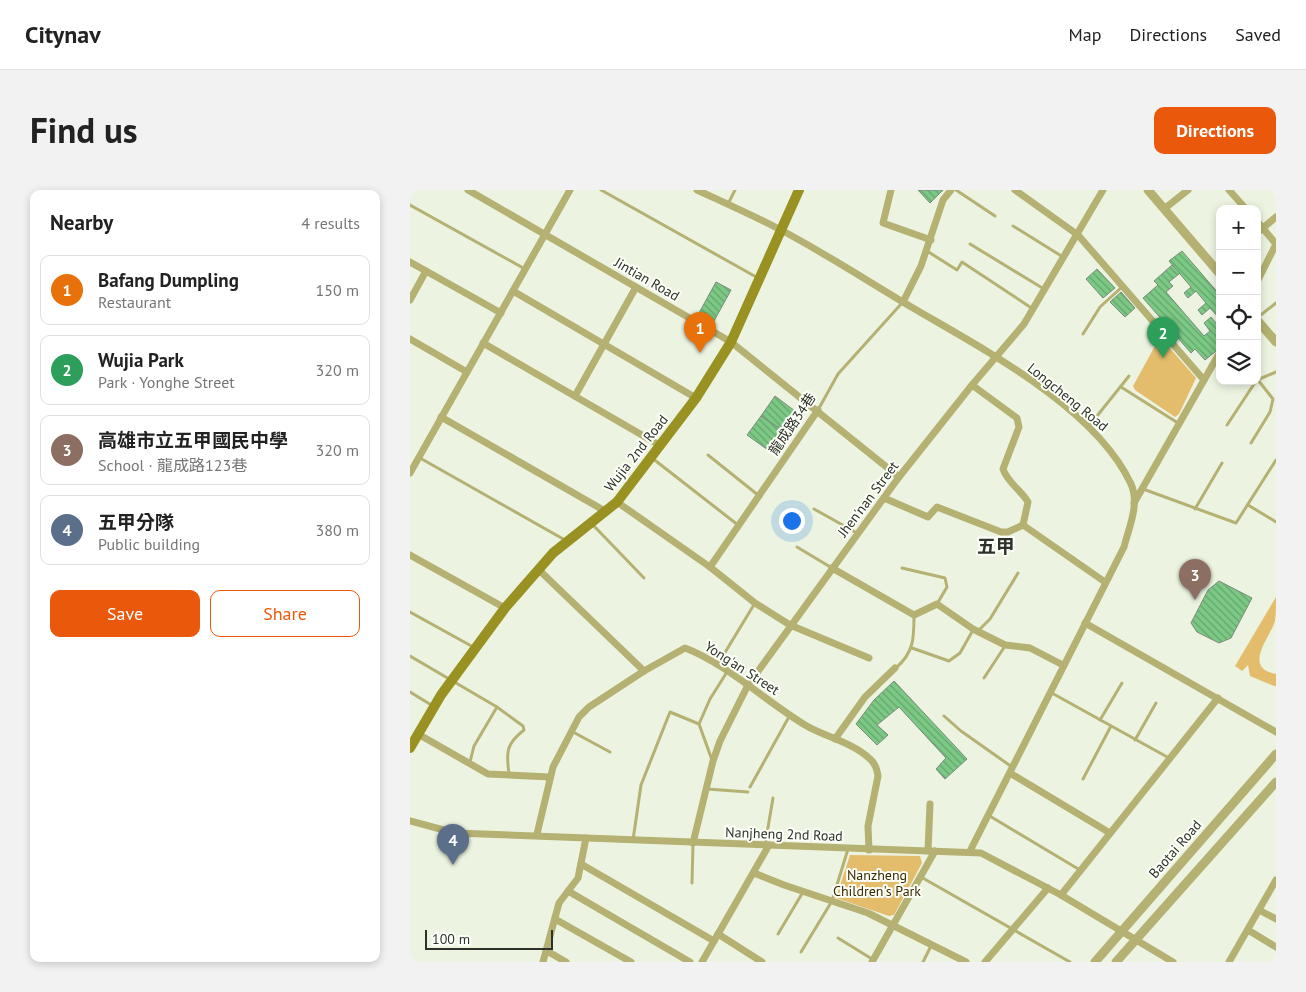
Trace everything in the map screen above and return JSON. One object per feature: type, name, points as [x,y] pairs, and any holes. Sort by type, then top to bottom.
[{"type":"main road","name":"Wujia 2nd Road","points":[[410,748],[434,706],[505,608],[538,569],[567,542],[617,502],[696,398],[731,342],[799,190]]},
{"type":"street","name":"Jintian Road","points":[[468,190],[731,342],[899,477]]},
{"type":"street","points":[[410,473],[413,462],[419,457],[570,190]]},
{"type":"street","name":"Longcheng Road","points":[[697,190],[780,230],[996,357],[1049,394],[1104,443],[1132,485],[1134,503],[1124,547],[970,851]]},
{"type":"street","points":[[891,190],[883,223],[931,240]]},
{"type":"street","points":[[903,302],[931,240],[943,200],[951,190]]},
{"type":"street","points":[[1015,190],[1078,235],[1204,380]]},
{"type":"street","name":"Jhen'nan Street","points":[[693,843],[713,761],[723,734],[748,685],[899,477],[972,385],[1024,324],[1103,190]]},
{"type":"street","points":[[1148,190],[1216,267]]},
{"type":"street","points":[[1164,209],[1188,190]]},
{"type":"street","points":[[1229,190],[1242,205]]},
{"type":"street","points":[[1261,229],[1276,217]]},
{"type":"street","points":[[1261,231],[1276,244],[1261,274]]},
{"type":"street","points":[[410,262],[501,313]]},
{"type":"street","points":[[410,300],[426,271]]},
{"type":"street","points":[[575,396],[636,287]]},
{"type":"street","points":[[513,291],[696,398]]},
{"type":"street","points":[[1261,324],[1276,342]]},
{"type":"street","points":[[410,339],[467,372]]},
{"type":"street","points":[[483,343],[660,446]]},
{"type":"street","points":[[1134,503],[1216,359]]},
{"type":"street","points":[[884,498],[928,517],[937,507],[1001,532],[1008,532],[1023,524],[1028,502],[1022,492],[1005,476],[1003,469],[1020,427],[1017,418],[972,385]]},
{"type":"street","name":"龍成路34巷","points":[[710,567],[818,410]]},
{"type":"street","points":[[441,418],[606,511]]},
{"type":"street","points":[[617,502],[710,567],[755,603],[790,625],[869,658]]},
{"type":"street","points":[[1023,524],[1105,582]]},
{"type":"street","points":[[410,556],[505,608]]},
{"type":"street","points":[[832,568],[914,615],[937,604],[975,630],[1005,645],[1030,648],[1063,665]]},
{"type":"street","points":[[538,569],[644,671]]},
{"type":"street","points":[[1085,623],[1276,732]]},
{"type":"street","name":"Yong'an Street","points":[[537,834],[550,777],[583,712],[644,671],[685,648],[748,685],[790,715],[861,752],[876,767],[878,776],[868,826],[868,850]]},
{"type":"street","points":[[835,739],[865,697],[896,668]]},
{"type":"street","points":[[1061,895],[1218,698]]},
{"type":"street","points":[[418,734],[488,774],[550,777]]},
{"type":"street","name":"Baotai Road","points":[[1095,962],[1276,754]]},
{"type":"street","points":[[1012,770],[1110,833]]},
{"type":"street","points":[[1116,962],[1276,782]]},
{"type":"street","points":[[872,961],[920,876],[931,851],[930,804]]},
{"type":"street","name":"Nanjheng 2nd Road","points":[[410,821],[455,833],[537,834],[586,838],[868,850],[970,851],[993,857],[1173,962]]},
{"type":"street","points":[[544,962],[559,903],[578,878],[586,838]]},
{"type":"street","points":[[702,962],[754,873],[767,845]]},
{"type":"street","points":[[581,864],[762,962]]},
{"type":"street","points":[[754,873],[893,924],[966,962]]},
{"type":"street","points":[[1230,962],[1276,880]]},
{"type":"street","points":[[985,962],[1048,888]]},
{"type":"street","points":[[568,891],[690,962]]},
{"type":"street","points":[[1259,910],[1276,919]]},
{"type":"street","points":[[555,919],[631,962]]},
{"type":"street","points":[[1248,930],[1276,947]]},
{"type":"street","points":[[547,951],[566,962]]},
{"type":"lane","points":[[601,190],[759,278]]},
{"type":"lane","points":[[727,204],[735,190]]},
{"type":"lane","points":[[956,190],[995,216]]},
{"type":"lane","points":[[410,205],[526,269]]},
{"type":"lane","points":[[1012,226],[1064,257]]},
{"type":"lane","points":[[970,244],[1045,290]]},
{"type":"lane","points":[[927,250],[956,270],[962,262],[1034,309]]},
{"type":"lane","points":[[1083,334],[1100,307],[1122,286]]},
{"type":"lane","name":"龍成路34巷","points":[[818,410],[838,374],[903,302]]},
{"type":"lane","points":[[1261,316],[1276,303]]},
{"type":"lane","points":[[1261,378],[1276,372]]},
{"type":"lane","points":[[1088,428],[1129,376]]},
{"type":"lane","points":[[1251,443],[1270,412],[1273,398],[1261,384]]},
{"type":"lane","points":[[1227,425],[1254,385]]},
{"type":"lane","points":[[1121,387],[1179,424]]},
{"type":"lane","points":[[708,454],[759,496]]},
{"type":"lane","points":[[419,457],[567,542]]},
{"type":"lane","points":[[651,457],[738,526]]},
{"type":"lane","points":[[1143,489],[1236,523],[1276,460]]},
{"type":"lane","points":[[1195,509],[1222,463]]},
{"type":"lane","points":[[1248,505],[1276,522]]},
{"type":"lane","points":[[814,509],[858,534]]},
{"type":"lane","points":[[591,523],[644,578]]},
{"type":"lane","points":[[797,547],[832,568]]},
{"type":"lane","points":[[902,568],[945,578],[947,587],[937,604]]},
{"type":"lane","points":[[912,648],[949,661],[960,653],[975,630],[990,619],[1018,573]]},
{"type":"lane","points":[[717,666],[755,603]]},
{"type":"lane","points":[[410,612],[475,649]]},
{"type":"lane","points":[[896,668],[912,648],[914,615]]},
{"type":"lane","points":[[984,678],[1005,645]]},
{"type":"lane","points":[[410,656],[497,707],[525,728],[510,745],[506,754],[509,775]]},
{"type":"lane","points":[[713,761],[699,724],[710,699],[727,672]]},
{"type":"lane","points":[[1100,720],[1122,683]]},
{"type":"lane","points":[[410,692],[434,706]]},
{"type":"lane","points":[[1050,692],[1170,759]]},
{"type":"lane","points":[[1135,740],[1156,703]]},
{"type":"lane","points":[[470,763],[474,746],[497,707]]},
{"type":"lane","points":[[633,840],[641,785],[670,712],[699,724]]},
{"type":"lane","points":[[750,787],[790,715]]},
{"type":"lane","points":[[944,716],[1012,770]]},
{"type":"lane","points":[[1083,779],[1111,726]]},
{"type":"lane","points":[[572,731],[610,752]]},
{"type":"lane","points":[[706,788],[748,792]]},
{"type":"lane","points":[[767,845],[773,798]]},
{"type":"lane","points":[[988,815],[1080,870]]},
{"type":"lane","points":[[692,883],[693,843]]},
{"type":"lane","points":[[801,952],[832,901],[848,849]]},
{"type":"lane","points":[[920,876],[1070,962]]},
{"type":"lane","points":[[778,934],[804,892]]},
{"type":"lane","points":[[838,938],[872,961]]},
{"type":"lane","points":[[923,962],[932,944]]},
{"type":"green space","points":[[1160,337],[1196,378],[1179,414],[1175,417],[1135,390],[1133,386]]},
{"type":"green space","points":[[1276,597],[1275,621],[1259,659],[1261,666],[1266,671],[1276,674],[1276,686],[1274,686],[1250,676],[1248,665],[1242,671],[1235,666]]},
{"type":"green space","name":"Nanzheng Children's Park","points":[[850,855],[920,856],[922,863],[894,915],[889,916],[836,898]]},
{"type":"building","points":[[918,190],[943,190],[930,203]]},
{"type":"building","points":[[1182,251],[1216,290],[1216,315],[1210,308],[1202,315],[1198,310],[1206,303],[1196,291],[1188,298],[1184,293],[1191,287],[1169,261]]},
{"type":"building","points":[[1172,265],[1180,273],[1169,282],[1173,286],[1166,292],[1204,336],[1210,331],[1204,323],[1211,317],[1216,323],[1216,351],[1205,360],[1195,349],[1191,353],[1143,298],[1158,285],[1154,281]]},
{"type":"building","points":[[1097,269],[1115,288],[1103,298],[1086,279]]},
{"type":"building","points":[[716,282],[731,290],[714,321],[699,313]]},
{"type":"building","points":[[1121,292],[1135,308],[1125,317],[1110,302]]},
{"type":"building","points":[[775,396],[795,411],[782,430],[761,416]]},
{"type":"building","points":[[761,416],[782,430],[768,450],[747,435]]},
{"type":"building","points":[[1219,581],[1252,598],[1231,638],[1219,643],[1197,632],[1191,623],[1208,590]]},
{"type":"building","points":[[894,681],[967,759],[945,779],[936,769],[946,758],[899,707],[877,725],[888,735],[877,745],[856,724],[874,700]]},
{"type":"place","name":"Bafang Dumpling","points":[[700,353]]},
{"type":"place","name":"Wujia Park","points":[[1163,358]]},
{"type":"place","name":"高雄市立五甲國民中學","points":[[1195,600]]},
{"type":"place","name":"五甲分隊","points":[[453,865]]},
{"type":"district","name":"五甲","points":[[996,546]]}]
